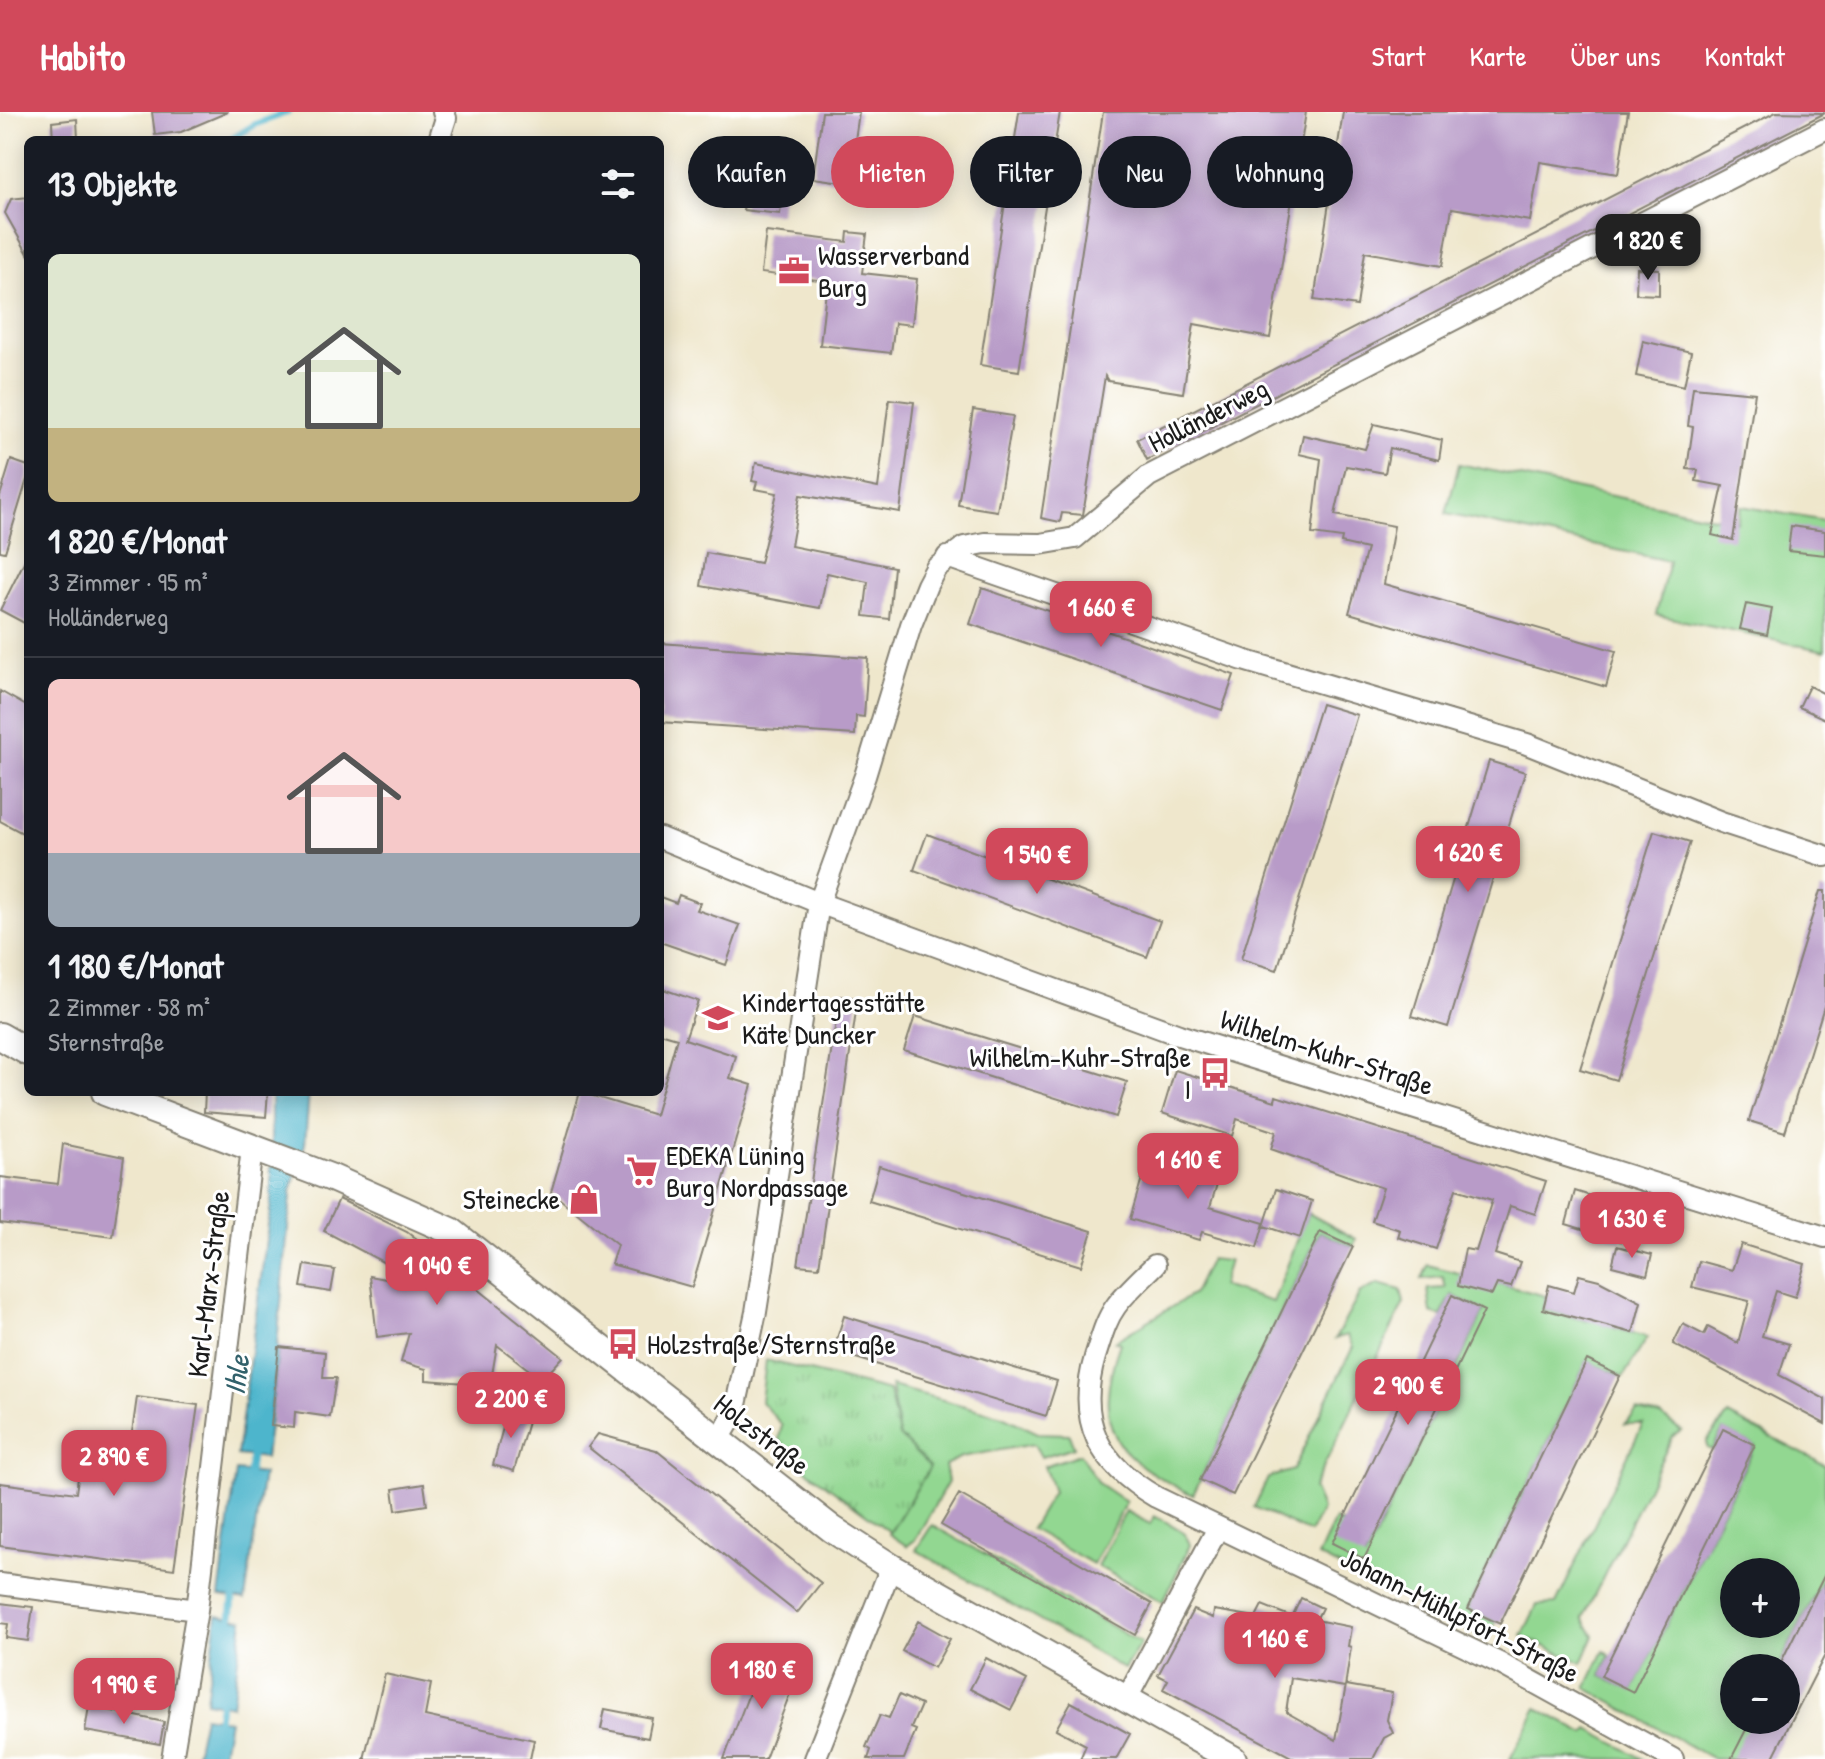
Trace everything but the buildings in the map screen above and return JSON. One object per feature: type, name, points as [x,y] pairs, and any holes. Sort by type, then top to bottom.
[{"type":"street","points":[[440,136],[446,118],[443,112]]},
{"type":"street","name":"Holländerweg","points":[[947,557],[964,547],[985,543],[1040,544],[1075,538],[1149,476],[1825,129]]},
{"type":"street","points":[[718,1441],[734,1414],[756,1312],[819,903],[865,776],[911,625],[936,568],[947,557],[1256,664],[1527,744],[1721,822],[1825,856]]},
{"type":"street","name":"Wilhelm-Kuhr-Straße","points":[[664,840],[819,903],[1179,1035],[1825,1237]]},
{"type":"street","points":[[0,1036],[24,1050]]},
{"type":"street","name":"Holzstraße","points":[[115,1096],[306,1168],[451,1231],[832,1529],[891,1567],[1233,1759]]},
{"type":"street","name":"Karl-Marx-Straße","points":[[172,1759],[197,1610],[257,1150]]},
{"type":"street","name":"Johann-Mühlpfort-Straße","points":[[1155,1265],[1122,1299],[1105,1324],[1089,1377],[1087,1396],[1092,1426],[1104,1453],[1124,1476],[1156,1497],[1218,1528],[1499,1663],[1673,1759]]},
{"type":"street","points":[[1126,1700],[1218,1528]]},
{"type":"street","points":[[815,1759],[891,1567]]},
{"type":"street","points":[[0,1584],[197,1610]]},
{"type":"green space","points":[[1459,464],[1737,522],[1741,506],[1825,521],[1825,651],[1656,615],[1669,561],[1446,514]]},
{"type":"green space","points":[[1308,1213],[1356,1239],[1353,1247],[1320,1232],[1193,1495],[1144,1468],[1116,1437],[1109,1419],[1108,1398],[1120,1343],[1115,1341],[1193,1294],[1210,1259],[1229,1261],[1221,1286],[1273,1302]]},
{"type":"green space","points":[[1428,1265],[1546,1296],[1543,1309],[1587,1321],[1617,1315],[1614,1328],[1648,1337],[1623,1377],[1587,1361],[1468,1608],[1496,1622],[1486,1639],[1318,1556],[1335,1520],[1342,1523],[1365,1558],[1484,1311],[1452,1295],[1441,1316],[1431,1313],[1428,1289],[1446,1288],[1443,1277],[1422,1279]]},
{"type":"green space","points":[[1378,1284],[1401,1290],[1404,1303],[1313,1488],[1322,1509],[1310,1533],[1254,1507],[1268,1478],[1293,1470],[1353,1347],[1347,1335],[1335,1339],[1360,1293]]},
{"type":"green space","points":[[766,1360],[889,1391],[899,1436],[930,1467],[890,1532],[783,1453],[779,1438],[782,1425],[761,1402]]},
{"type":"green space","points":[[891,1386],[1002,1416],[1038,1433],[1069,1434],[1074,1447],[1041,1457],[1034,1444],[961,1457],[945,1465],[948,1482],[915,1540],[907,1546],[889,1534],[930,1467],[899,1436]]},
{"type":"green space","points":[[1637,1411],[1661,1416],[1682,1431],[1673,1436],[1583,1618],[1594,1636],[1582,1663],[1522,1636],[1537,1605],[1556,1604],[1643,1424],[1625,1424]]},
{"type":"green space","points":[[1728,1415],[1825,1465],[1825,1574],[1800,1624],[1800,1558],[1720,1558],[1720,1638],[1793,1638],[1785,1654],[1720,1654],[1720,1734],[1746,1734],[1736,1759],[1713,1759],[1586,1688],[1604,1651],[1610,1656],[1601,1676],[1633,1691],[1755,1446],[1723,1430],[1712,1450],[1707,1448],[1707,1441]]},
{"type":"green space","points":[[1080,1454],[1098,1483],[1126,1502],[1093,1564],[1031,1529],[1053,1492],[1044,1466]]},
{"type":"green space","points":[[1126,1511],[1150,1524],[1154,1516],[1180,1530],[1188,1539],[1190,1545],[1163,1602],[1097,1566]]},
{"type":"green space","points":[[932,1525],[1141,1643],[1124,1669],[916,1550]]},
{"type":"green space","points":[[1537,1708],[1585,1734],[1589,1729],[1643,1759],[1510,1759]]},
{"type":"water","points":[[271,1096],[309,1096],[305,1144],[292,1186],[279,1347],[265,1458],[237,1455],[271,1203]]},
{"type":"water","points":[[236,1471],[263,1474],[245,1600],[219,1596]]},
{"type":"water","points":[[217,1615],[243,1620],[232,1706],[206,1701]]},
{"type":"water","points":[[204,1716],[229,1720],[222,1759],[195,1759]]},
{"type":"waterway","name":"Ihle","points":[[236,136],[256,124],[288,112]]},
{"type":"waterway","name":"Ihle","points":[[248,1479],[252,1448]]},
{"type":"waterway","name":"Ihle","points":[[230,1626],[234,1591]]},
{"type":"waterway","name":"Ihle","points":[[217,1725],[222,1694]]},
{"type":"place","name":"Wasserverband Burg","points":[[794,271]]},
{"type":"place","name":"Kindertagesstätte Käte Duncker","points":[[718,1018]]},
{"type":"place","name":"Wilhelm-Kuhr-Straße I","points":[[1215,1073]]},
{"type":"place","name":"EDEKA Lüning Burg Nordpassage","points":[[642,1171]]},
{"type":"place","name":"Steinecke","points":[[584,1199]]},
{"type":"place","name":"Holzstraße/Sternstraße","points":[[623,1344]]}]
